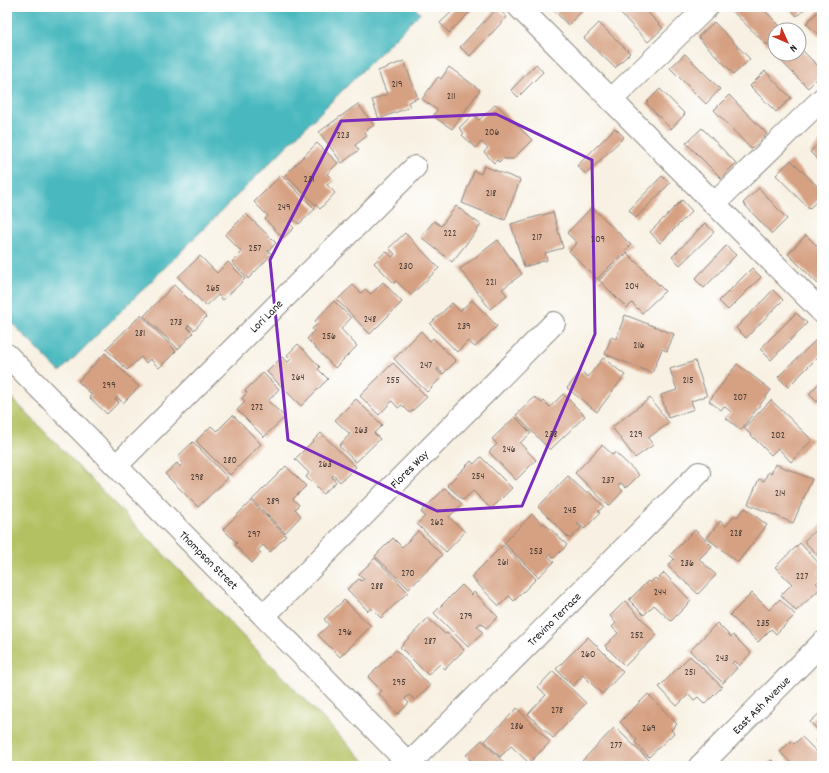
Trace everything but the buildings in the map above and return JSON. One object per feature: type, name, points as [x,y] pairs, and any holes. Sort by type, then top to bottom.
[{"type":"street","points":[[519,7],[822,312]]},
{"type":"street","points":[[611,100],[707,7]]},
{"type":"street","points":[[714,204],[822,99]]},
{"type":"street","name":"Lori Lane","points":[[116,466],[416,167]]},
{"type":"street","name":"Flores Way","points":[[264,616],[554,323]]},
{"type":"street","name":"Thompson Street","points":[[7,355],[410,765]]},
{"type":"street","name":"Trevino Terrace","points":[[410,765],[699,473]]},
{"type":"street","name":"East Ash Avenue","points":[[700,766],[822,643]]},
{"type":"highlighted area","points":[[496,114],[592,160],[595,334],[522,506],[437,511],[288,440],[270,260],[341,121]]},
{"type":"green space","points":[[7,393],[369,766],[7,766]]},
{"type":"water","points":[[7,7],[414,7],[420,13],[60,372],[7,318]]}]
